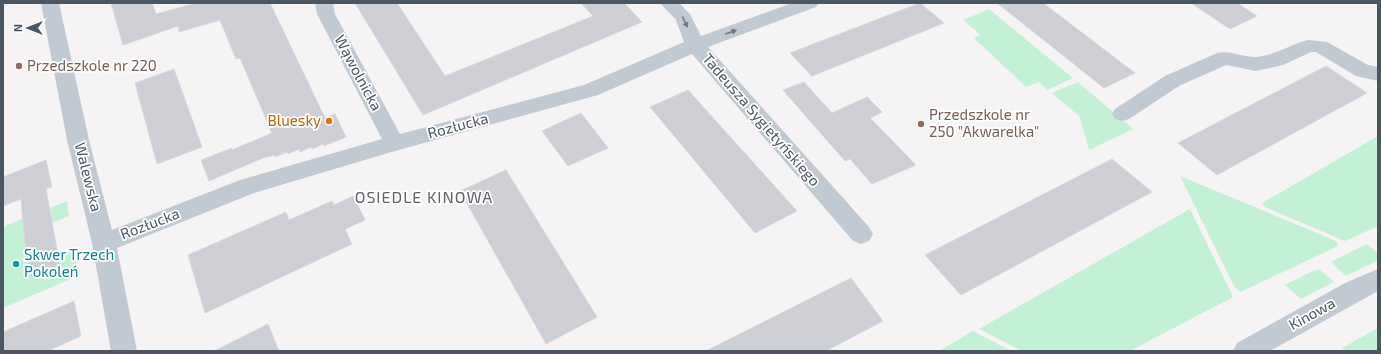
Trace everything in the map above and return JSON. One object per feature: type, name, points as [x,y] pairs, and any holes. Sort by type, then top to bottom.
[{"type":"street","name":"Walewska","points":[[50,3],[78,140],[104,242],[124,351]]},
{"type":"street","name":"Wąwolnicka","points":[[324,3],[326,14],[395,143]]},
{"type":"street","name":"Tadeusza Sygietyńskiego","points":[[669,3],[684,18],[695,45],[862,234]]},
{"type":"street","name":"Rozłucka","points":[[104,242],[248,186],[395,143],[591,90],[695,45],[810,3]]},
{"type":"street","points":[[1122,114],[1172,81],[1224,58],[1256,64],[1276,60],[1308,46],[1320,46],[1363,72],[1378,74]]},
{"type":"street","name":"Kinowa","points":[[1246,351],[1378,279]]},
{"type":"green space","points":[[989,9],[1073,78],[1047,90],[1039,82],[1026,87],[974,38],[981,35],[963,20]]},
{"type":"green space","points":[[1078,82],[1133,129],[1089,150],[1080,117],[1052,93]]},
{"type":"green space","points":[[1378,136],[1378,226],[1345,241],[1265,207],[1262,203]]},
{"type":"green space","points":[[1180,176],[1336,241],[1338,246],[1240,292],[1234,286]]},
{"type":"green space","points":[[67,201],[69,216],[24,234],[31,277],[60,265],[58,256],[75,249],[80,275],[3,308],[3,228],[7,225]]},
{"type":"green space","points":[[1190,209],[1233,297],[1130,351],[1022,351],[979,329]]},
{"type":"green space","points":[[1367,244],[1378,254],[1378,260],[1346,276],[1331,262]]},
{"type":"green space","points":[[1315,270],[1320,270],[1334,282],[1301,299],[1285,285]]},
{"type":"green space","points":[[1378,328],[1378,351],[1345,351],[1342,348]]},
{"type":"green space","points":[[973,331],[1011,351],[939,351]]},
{"type":"building","points":[[111,3],[152,3],[156,14],[196,3],[270,3],[325,118],[335,114],[346,137],[324,146],[323,144],[300,152],[299,149],[288,154],[287,152],[275,157],[275,155],[263,158],[209,181],[201,160],[232,148],[232,150],[272,133],[240,58],[236,59],[220,20],[179,32],[178,26],[123,45]]},
{"type":"building","points":[[355,3],[397,3],[445,76],[593,16],[581,3],[624,3],[642,22],[423,115]]},
{"type":"building","points":[[920,3],[944,23],[812,76],[790,53]]},
{"type":"building","points":[[997,3],[1043,3],[1135,73],[1104,88]]},
{"type":"building","points":[[1191,3],[1237,3],[1257,16],[1230,29]]},
{"type":"building","points":[[1326,66],[1367,93],[1217,175],[1178,143]]},
{"type":"building","points":[[174,69],[202,147],[157,164],[135,83]]},
{"type":"building","points":[[804,82],[832,113],[867,97],[882,112],[870,118],[916,165],[872,184],[850,159],[845,161],[783,90]]},
{"type":"building","points":[[688,90],[797,211],[755,233],[650,107]]},
{"type":"building","points":[[581,113],[608,148],[568,166],[542,131]]},
{"type":"building","points":[[1112,159],[1152,192],[961,295],[925,255]]},
{"type":"building","points":[[46,160],[52,187],[46,189],[60,265],[31,278],[25,243],[21,199],[3,206],[3,177]]},
{"type":"building","points":[[506,170],[597,317],[546,344],[460,191]]},
{"type":"building","points":[[353,196],[365,220],[345,229],[352,244],[205,313],[188,255],[286,212],[289,220],[332,201],[334,205]]},
{"type":"building","points":[[851,278],[883,321],[826,351],[706,351]]},
{"type":"building","points":[[74,301],[81,336],[48,351],[3,351],[3,332]]},
{"type":"building","points":[[268,324],[279,351],[214,351]]},
{"type":"place","name":"Przedszkole nr 220","points":[[19,66]]},
{"type":"place","name":"Bluesky","points":[[329,121]]},
{"type":"place","name":"Przedszkole nr 250 \"Akwarelka\"","points":[[921,124]]},
{"type":"place","name":"Skwer Trzech Pokoleń","points":[[16,264]]},
{"type":"district","name":"OSIEDLE KINOWA","points":[[424,197]]}]
